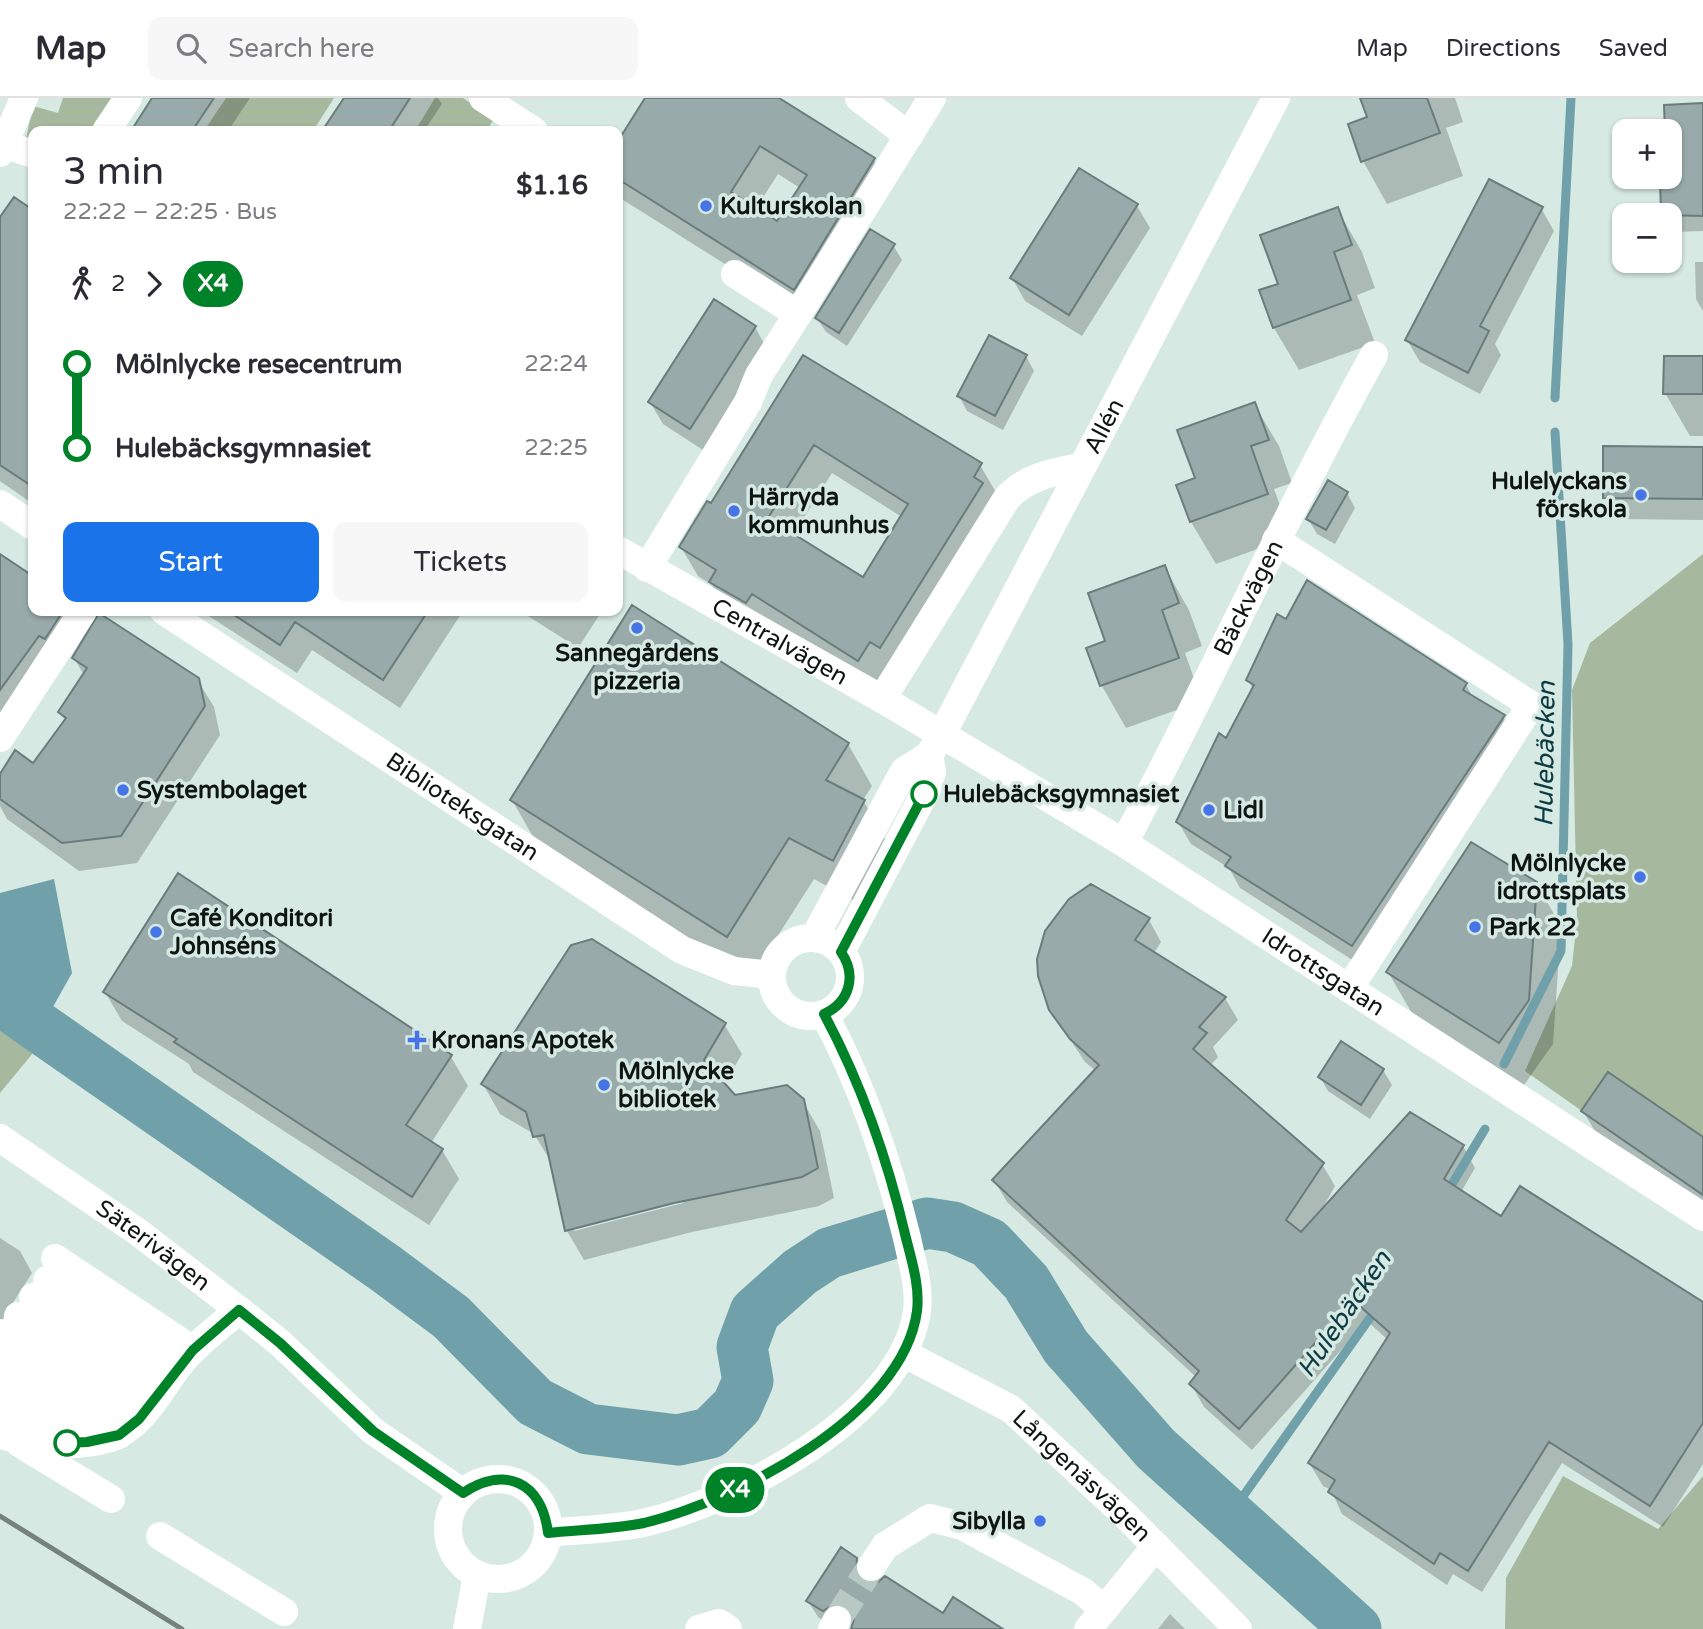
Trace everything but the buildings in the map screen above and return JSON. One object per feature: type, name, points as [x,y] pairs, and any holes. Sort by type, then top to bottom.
[{"type":"street","points":[[24,98],[3,149],[28,152]]},
{"type":"street","points":[[109,126],[128,98]]},
{"type":"street","points":[[483,98],[517,126]]},
{"type":"street","points":[[859,98],[908,136]]},
{"type":"street","points":[[647,568],[748,402],[759,375],[932,98]]},
{"type":"street","name":"Allén","points":[[841,952],[928,787],[935,746],[1269,101]]},
{"type":"street","points":[[735,274],[798,314]]},
{"type":"street","name":"Bäckvägen","points":[[1124,843],[1168,764],[1276,540],[1374,355]]},
{"type":"street","points":[[882,699],[1007,498],[1015,489],[1039,476],[1080,467]]},
{"type":"street","points":[[0,504],[28,523]]},
{"type":"street","points":[[1276,540],[1531,705],[1349,989]]},
{"type":"street","name":"Centralvägen","points":[[623,553],[882,699],[935,746]]},
{"type":"street","points":[[0,738],[79,616]]},
{"type":"street","name":"Biblioteksgatan","points":[[172,616],[682,950],[734,971],[772,975]]},
{"type":"street","name":"Allén","points":[[814,938],[904,771],[935,746]]},
{"type":"street","name":"Idrottsgatan","points":[[935,746],[1124,843],[1703,1217]]},
{"type":"street","points":[[814,938],[829,942],[841,952],[850,972],[849,987],[837,1007],[824,1014],[809,1017],[787,1009],[774,990],[772,975],[776,960],[785,948],[798,940],[814,938]]},
{"type":"street","points":[[548,1533],[643,1523],[729,1493],[808,1451],[838,1428],[868,1400],[903,1353],[911,1337],[917,1312],[918,1294],[912,1262],[892,1178],[839,1044],[824,1014]]},
{"type":"street","name":"Säterivägen","points":[[0,1138],[138,1233],[239,1310],[280,1343],[373,1431],[463,1493]]},
{"type":"street","points":[[31,1297],[158,1392]]},
{"type":"street","points":[[31,1297],[158,1392]]},
{"type":"street","points":[[31,1297],[158,1392]]},
{"type":"street","points":[[7,1437],[47,1443],[87,1442],[158,1392],[239,1310]]},
{"type":"street","name":"Långenäsvägen","points":[[903,1353],[1011,1409],[1156,1546],[1238,1629]]},
{"type":"street","points":[[0,1355],[158,1392]]},
{"type":"street","points":[[0,1384],[87,1442]]},
{"type":"street","points":[[0,1412],[47,1443]]},
{"type":"street","points":[[7,1437],[111,1499]]},
{"type":"street","points":[[499,1478],[519,1483],[536,1495],[546,1513],[548,1533],[545,1548],[524,1572],[509,1578],[493,1579],[477,1575],[463,1565],[453,1550],[448,1534],[448,1519],[463,1493],[480,1482],[499,1478]]},
{"type":"street","points":[[871,1567],[885,1546],[930,1518],[962,1526],[1082,1591],[1095,1618],[1156,1546]]},
{"type":"street","points":[[160,1536],[284,1612]]},
{"type":"street","points":[[467,1629],[477,1575]]},
{"type":"street","points":[[699,1629],[719,1623],[728,1629]]},
{"type":"green space","points":[[63,98],[113,98],[93,126],[29,126],[33,106],[58,113]]},
{"type":"green space","points":[[226,98],[334,98],[316,126],[207,126]]},
{"type":"green space","points":[[435,98],[463,98],[494,119],[489,126],[418,126]]},
{"type":"green space","name":"Mölnlycke idrottsplats","points":[[1703,554],[1703,1196],[1525,1071],[1572,966],[1577,920],[1572,690],[1590,643]]},
{"type":"green space","points":[[0,1031],[33,1053],[0,1093]]},
{"type":"green space","points":[[1563,1476],[1658,1529],[1703,1476],[1703,1629],[1505,1629],[1506,1578]]},
{"type":"water","points":[[54,879],[72,973],[40,1030],[0,1000],[0,893]]},
{"type":"waterway","name":"Hulebäcken","points":[[1555,398],[1571,98]]},
{"type":"waterway","name":"Hulebäcken","points":[[1504,1064],[1561,951],[1568,644],[1555,432]]},
{"type":"waterway","points":[[0,1000],[385,1268],[451,1317],[535,1402],[588,1429],[678,1440],[710,1433],[737,1406],[748,1381],[742,1347],[755,1312],[800,1272],[829,1253],[927,1223],[953,1227],[989,1243],[1026,1282],[1066,1347],[1156,1449],[1356,1629]]},
{"type":"waterway","name":"Hulebäcken","points":[[1446,1194],[1485,1129]]},
{"type":"waterway","name":"Hulebäcken","points":[[1229,1516],[1377,1308]]},
{"type":"tunnel","points":[[837,1620],[871,1567]]},
{"type":"railway","points":[[0,1516],[182,1629]]},
{"type":"bus line","name":"X4","points":[[67,1443],[119,1435],[139,1419],[193,1350],[239,1310],[280,1343],[373,1431],[463,1493],[480,1482],[499,1478],[519,1483],[536,1495],[546,1513],[548,1533],[643,1523],[729,1493],[808,1451],[868,1400],[903,1353],[911,1337],[917,1312],[918,1294],[892,1178],[881,1144],[824,1014],[837,1007],[846,994],[850,972],[841,952],[924,794]]},
{"type":"place","name":"Kulturskolan","points":[[706,206]]},
{"type":"place","name":"Hulelyckans förskola","points":[[1641,495]]},
{"type":"place","name":"Härryda kommunhus","points":[[734,511]]},
{"type":"place","name":"Sannegårdens pizzeria","points":[[637,628]]},
{"type":"place","name":"Systembolaget","points":[[123,790]]},
{"type":"place","name":"Hulebäcksgymnasiet","points":[[924,794]]},
{"type":"place","name":"Lidl","points":[[1209,810]]},
{"type":"place","name":"Mölnlycke idrottsplats","points":[[1640,877]]},
{"type":"place","name":"Park 22","points":[[1475,927]]},
{"type":"place","name":"Café Konditori Johnséns","points":[[156,932]]},
{"type":"place","name":"Kronans Apotek","points":[[417,1040]]},
{"type":"place","name":"Mölnlycke bibliotek","points":[[604,1085]]},
{"type":"place","name":"Sibylla","points":[[1040,1521]]}]
